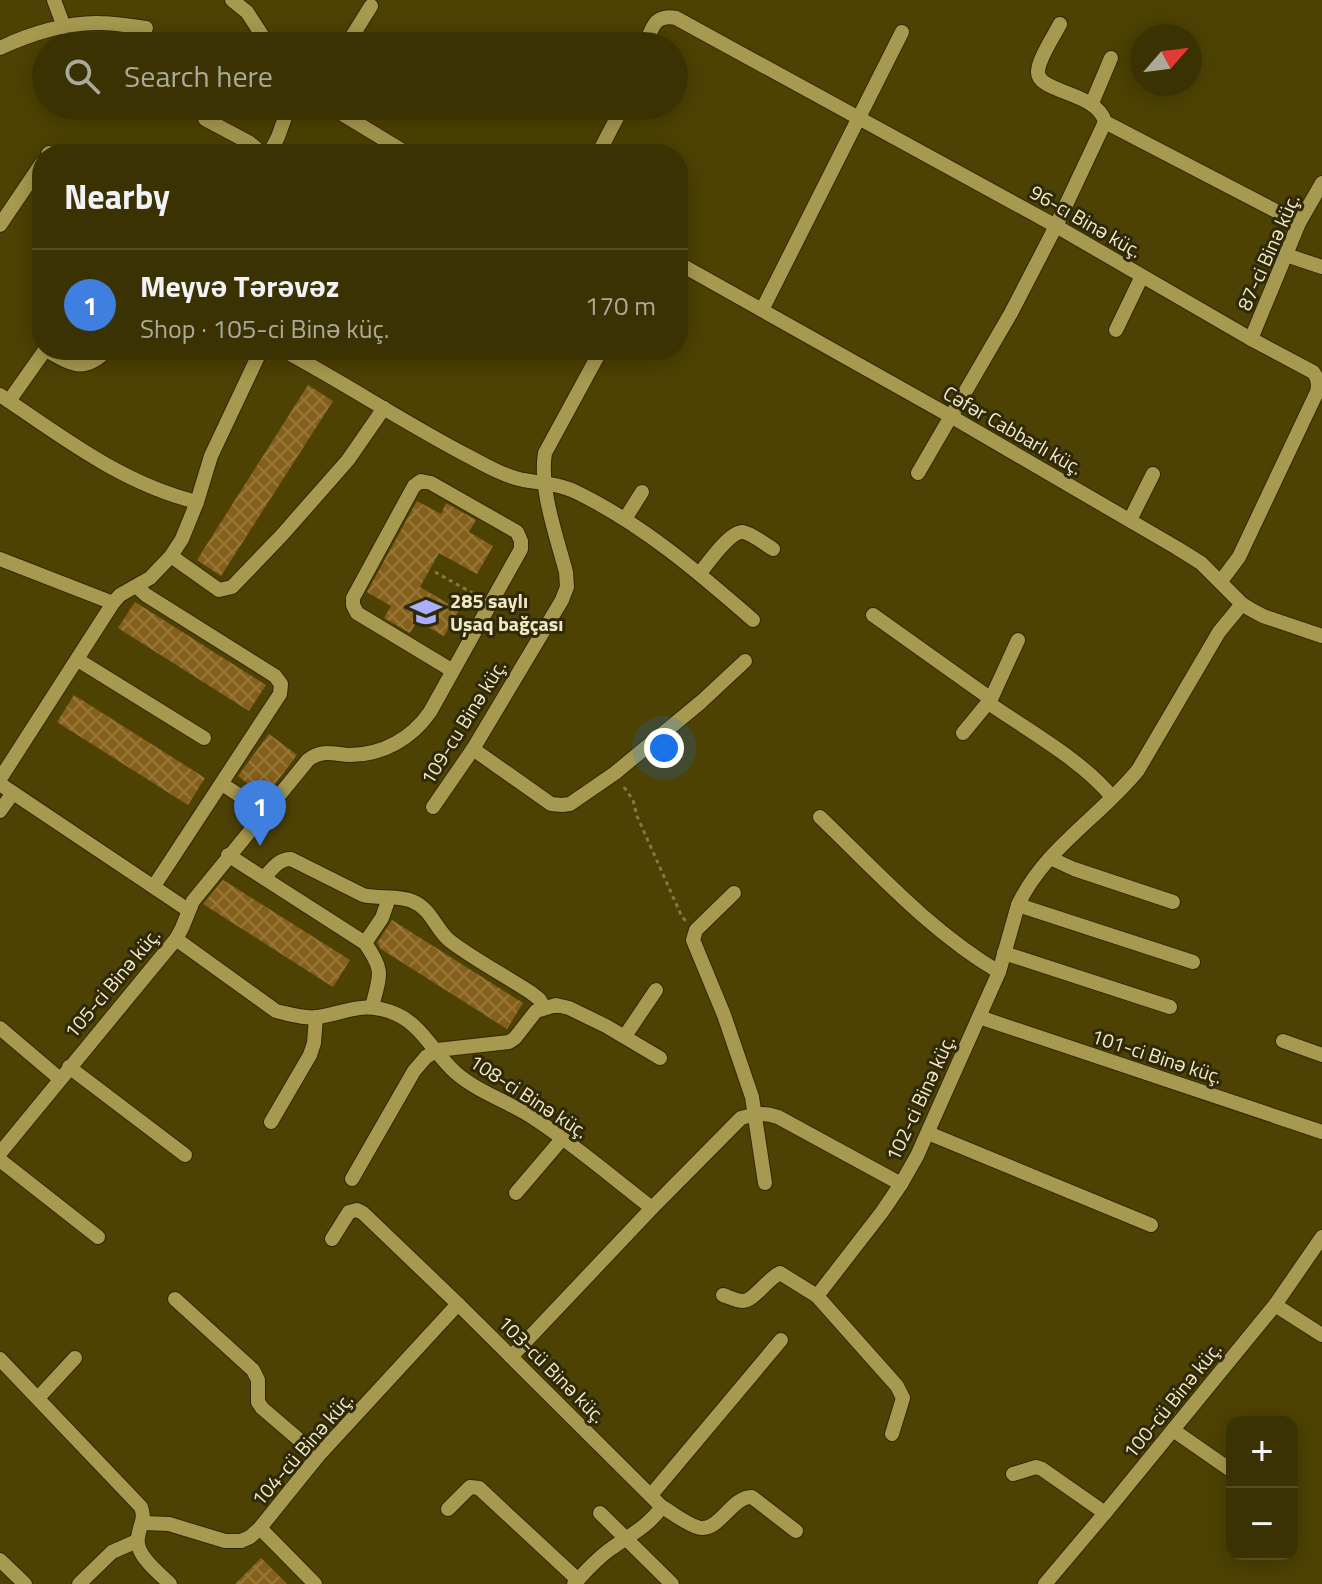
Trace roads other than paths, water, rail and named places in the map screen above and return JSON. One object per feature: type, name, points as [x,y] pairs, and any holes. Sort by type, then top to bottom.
[{"type":"street","points":[[54,0],[64,27]]},
{"type":"street","points":[[232,0],[247,12],[260,32]]},
{"type":"street","points":[[355,32],[371,6]]},
{"type":"street","name":"96-cı Binə küç.","points":[[652,32],[657,21],[666,16],[676,18],[1056,226],[1313,372],[1319,385],[1239,557],[1221,581]]},
{"type":"street","points":[[47,32],[85,23],[146,28]]},
{"type":"street","points":[[918,473],[1011,313],[1105,122],[1103,114],[1092,103],[1039,78],[1039,66],[1060,24]]},
{"type":"street","points":[[762,310],[902,32]]},
{"type":"street","points":[[0,47],[32,36]]},
{"type":"street","points":[[1092,103],[1111,58]]},
{"type":"street","points":[[207,120],[251,144]]},
{"type":"street","points":[[273,144],[284,120]]},
{"type":"street","points":[[352,120],[392,144]]},
{"type":"street","points":[[603,144],[616,120]]},
{"type":"street","points":[[1105,122],[1299,223]]},
{"type":"street","points":[[0,225],[32,178]]},
{"type":"street","name":"87-ci Binə küç.","points":[[1251,339],[1299,223],[1322,183]]},
{"type":"street","points":[[1286,255],[1322,267]]},
{"type":"street","name":"Cəfər Cabbarlı küç.","points":[[688,269],[1130,520],[1201,563],[1242,604],[1263,616],[1322,636]]},
{"type":"street","points":[[1116,330],[1142,276]]},
{"type":"street","points":[[37,360],[4,398],[91,457],[171,496],[197,502]]},
{"type":"street","points":[[65,360],[79,365],[97,360]]},
{"type":"street","points":[[188,910],[13,793],[0,781],[113,603],[120,595],[150,578],[182,539],[211,456],[256,360]]},
{"type":"street","points":[[300,360],[501,473],[563,486],[625,519],[700,573],[753,620]]},
{"type":"street","name":"109-cu Binə küç.","points":[[433,807],[473,749],[567,587],[542,467],[545,453],[596,360]]},
{"type":"street","points":[[171,556],[219,590],[232,587],[348,460],[384,408]]},
{"type":"street","points":[[1130,520],[1153,474]]},
{"type":"street","points":[[421,481],[431,483],[517,532],[521,541],[521,549],[453,671],[357,613],[353,605],[353,598],[414,486],[421,481]]},
{"type":"street","points":[[625,519],[642,492]]},
{"type":"street","points":[[700,573],[732,535],[740,532],[773,549]]},
{"type":"street","points":[[0,559],[113,603]]},
{"type":"street","points":[[137,587],[275,676],[281,684],[280,694],[154,886]]},
{"type":"street","name":"102-ci Binə küç.","points":[[756,1113],[778,1117],[901,1184],[928,1133],[999,972],[1018,905],[1032,880],[1062,844],[1138,770],[1219,632],[1242,604]]},
{"type":"street","points":[[873,615],[991,699]]},
{"type":"street","points":[[963,733],[991,699],[1018,640]]},
{"type":"street","points":[[78,660],[204,738]]},
{"type":"street","points":[[473,749],[551,804],[570,804],[615,773],[745,661]]},
{"type":"street","name":"105-ci Binə küç.","points":[[0,1153],[176,939],[193,901],[308,760],[324,753],[354,755],[376,751],[411,734],[430,712],[453,671]]},
{"type":"street","points":[[991,699],[990,704],[1086,770],[1112,797]]},
{"type":"street","points":[[222,784],[265,812]]},
{"type":"street","points":[[0,811],[13,793]]},
{"type":"street","points":[[820,817],[946,936],[999,972]]},
{"type":"street","points":[[176,939],[276,1011],[316,1017],[361,1006],[372,1007],[380,969],[365,943],[228,855]]},
{"type":"street","points":[[1050,858],[1173,902]]},
{"type":"street","points":[[264,878],[283,859],[291,859],[363,895],[413,901],[430,913],[448,940],[530,992],[544,1007]]},
{"type":"street","points":[[734,893],[696,930],[693,940],[724,1015],[752,1097],[765,1183]]},
{"type":"street","points":[[365,943],[382,918],[389,898]]},
{"type":"street","points":[[1018,905],[1193,962]]},
{"type":"street","points":[[1004,953],[1170,1007]]},
{"type":"street","points":[[625,1036],[656,990]]},
{"type":"street","points":[[352,1179],[414,1071],[426,1057],[437,1050],[509,1042],[536,1011],[544,1007],[556,1005],[569,1008],[625,1036],[660,1058]]},
{"type":"street","name":"108-ci Binə küç.","points":[[372,1007],[405,1019],[467,1082],[532,1117],[652,1208]]},
{"type":"street","points":[[271,1122],[310,1055],[316,1017]]},
{"type":"street","name":"101-ci Binə küç.","points":[[979,1017],[1322,1132]]},
{"type":"street","points":[[0,1028],[185,1155]]},
{"type":"street","points":[[1283,1041],[1322,1055]]},
{"type":"street","points":[[511,1357],[731,1127],[741,1118],[756,1113]]},
{"type":"street","points":[[928,1133],[1151,1225]]},
{"type":"street","points":[[516,1193],[562,1139]]},
{"type":"street","points":[[0,1160],[98,1237]]},
{"type":"street","points":[[817,1296],[901,1184]]},
{"type":"street","name":"103-cü Binə küç.","points":[[332,1239],[349,1212],[357,1210],[363,1213],[662,1507],[697,1528],[704,1528],[712,1526],[747,1496],[796,1531]]},
{"type":"street","name":"100-cü Binə küç.","points":[[1045,1584],[1275,1305],[1322,1237]]},
{"type":"street","points":[[723,1295],[748,1300],[780,1273],[817,1296],[897,1386],[903,1398],[892,1434]]},
{"type":"street","points":[[175,1299],[253,1370],[258,1380],[258,1402],[262,1408],[318,1456]]},
{"type":"street","name":"104-cü Binə küç.","points":[[143,1523],[169,1524],[225,1541],[241,1541],[250,1537],[318,1456],[458,1304]]},
{"type":"street","points":[[1275,1305],[1322,1335]]},
{"type":"street","points":[[651,1495],[781,1340]]},
{"type":"street","points":[[38,1398],[75,1358]]},
{"type":"street","points":[[0,1359],[141,1507],[144,1515],[137,1541],[144,1557],[170,1584]]},
{"type":"street","points":[[1173,1430],[1226,1467]]},
{"type":"street","points":[[1013,1474],[1036,1467],[1042,1469],[1105,1513]]},
{"type":"street","points":[[448,1509],[470,1487],[479,1488],[576,1582],[596,1560],[642,1529],[662,1507]]},
{"type":"street","points":[[600,1513],[672,1584]]},
{"type":"street","points":[[260,1528],[315,1584]]},
{"type":"street","points":[[79,1584],[112,1552],[137,1541]]},
{"type":"street","points":[[0,1560],[25,1584]]},
{"type":"place","name":"285 saylı Uşaq bağçası","points":[[426,612]]},
{"type":"place","name":"Meyvə Tərəvəz","points":[[260,846]]}]
